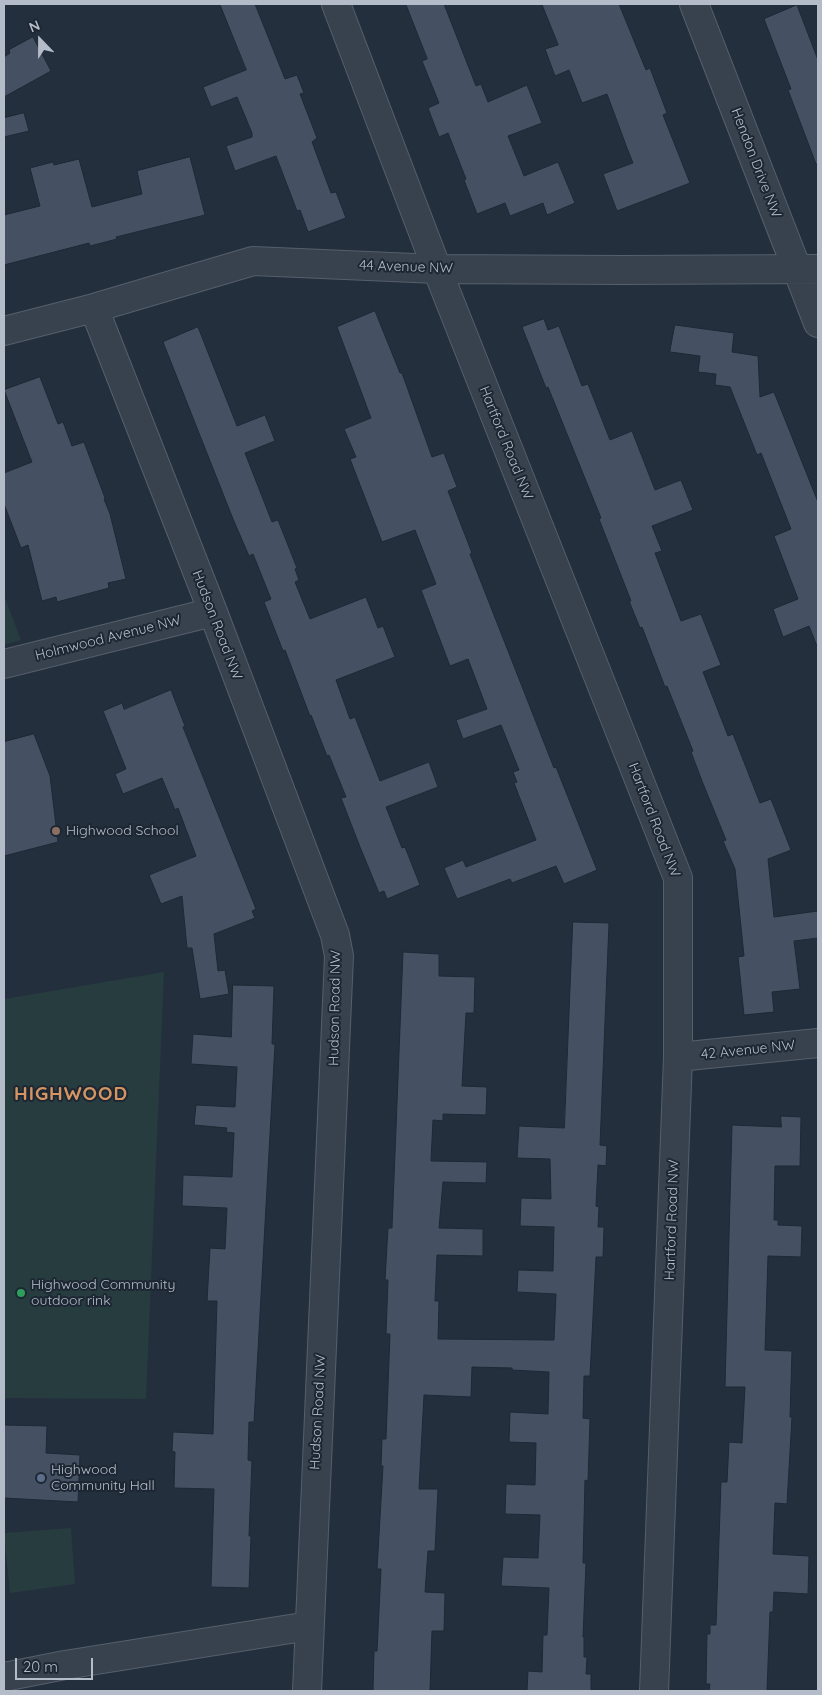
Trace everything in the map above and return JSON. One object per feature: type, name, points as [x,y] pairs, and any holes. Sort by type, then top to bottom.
[{"type":"street","name":"Hartford Road NW","points":[[336,4],[437,269],[678,878],[678,1057],[654,1691]]},
{"type":"street","name":"Hendon Drive NW","points":[[694,4],[808,268],[818,323]]},
{"type":"street","name":"44 Avenue NW","points":[[4,331],[94,308],[253,261],[437,269],[623,270],[808,268]]},
{"type":"street","name":"Hudson Road NW","points":[[94,308],[213,612],[335,935],[339,956],[307,1691]]},
{"type":"street","name":"Holmwood Avenue NW","points":[[4,664],[213,612]]},
{"type":"street","name":"42 Avenue NW","points":[[678,1057],[818,1043]]},
{"type":"street","points":[[4,1677],[65,1665],[309,1626]]},
{"type":"green space","points":[[4,595],[21,640],[4,645]]},
{"type":"green space","points":[[164,972],[146,1399],[4,1398],[4,999]]},
{"type":"green space","points":[[71,1528],[75,1584],[10,1593],[4,1533]]},
{"type":"building","points":[[220,4],[255,4],[285,79],[297,75],[304,93],[300,94],[317,138],[312,142],[331,193],[336,192],[346,218],[308,232],[300,210],[297,211],[276,156],[235,171],[226,146],[252,137],[252,133],[237,97],[211,107],[203,87],[246,70]]},
{"type":"building","points":[[406,4],[444,4],[476,86],[481,84],[488,102],[527,85],[542,123],[508,136],[524,176],[558,162],[575,203],[547,215],[543,203],[510,216],[505,203],[477,214],[448,133],[439,137],[428,108],[439,103],[422,61],[427,59]]},
{"type":"building","points":[[542,4],[619,4],[646,70],[650,68],[667,113],[663,115],[690,183],[617,211],[603,174],[633,163],[607,94],[582,103],[569,70],[555,76],[545,49],[558,45]]},
{"type":"building","points":[[797,5],[818,60],[818,164],[816,164],[788,90],[791,89],[764,19]]},
{"type":"building","points":[[33,37],[51,71],[4,97],[4,57],[10,53],[9,50]]},
{"type":"building","points":[[24,113],[29,131],[4,137],[4,118]]},
{"type":"building","points":[[190,157],[205,215],[116,237],[117,239],[90,246],[89,243],[4,265],[4,215],[40,206],[30,168],[53,162],[54,165],[79,159],[92,207],[142,194],[137,171]]},
{"type":"building","points":[[375,311],[400,373],[402,373],[432,457],[444,453],[457,487],[448,491],[472,553],[470,554],[554,768],[556,767],[597,870],[564,884],[556,866],[512,883],[510,879],[457,899],[444,868],[463,860],[466,867],[536,840],[514,783],[517,782],[513,772],[519,770],[501,725],[463,739],[456,720],[487,709],[468,659],[450,666],[421,590],[436,584],[415,530],[382,542],[350,459],[356,457],[344,429],[371,418],[337,327]]},
{"type":"building","points":[[544,319],[548,330],[559,326],[582,386],[588,384],[610,440],[632,431],[655,490],[681,480],[693,510],[652,526],[662,551],[655,553],[681,621],[701,614],[721,665],[703,672],[728,736],[733,734],[760,803],[771,799],[791,850],[768,859],[774,917],[818,911],[818,938],[794,941],[800,989],[772,992],[774,1012],[744,1015],[738,957],[744,956],[735,869],[723,841],[726,840],[691,752],[693,751],[667,686],[665,687],[642,627],[640,628],[629,601],[631,601],[599,519],[601,518],[522,327]]},
{"type":"building","points":[[675,325],[734,333],[732,352],[758,356],[760,397],[774,392],[818,502],[818,646],[809,626],[783,637],[773,609],[798,599],[774,536],[791,529],[761,453],[757,455],[730,387],[715,385],[716,374],[698,372],[700,356],[670,352]]},
{"type":"building","points":[[198,327],[237,426],[265,415],[275,441],[245,453],[272,522],[278,520],[297,568],[295,569],[299,580],[295,582],[310,619],[366,597],[378,628],[383,626],[395,657],[336,680],[350,719],[355,717],[380,781],[429,762],[438,787],[386,807],[402,848],[405,847],[420,885],[387,899],[384,891],[379,893],[360,847],[341,798],[346,797],[329,755],[327,756],[310,716],[285,650],[283,651],[264,602],[271,599],[253,554],[249,556],[233,519],[163,342]]},
{"type":"building","points":[[40,377],[58,424],[63,422],[72,446],[84,442],[110,514],[126,579],[108,583],[109,588],[57,602],[56,597],[42,601],[28,545],[21,548],[4,504],[4,473],[32,462],[4,390]]},
{"type":"building","points":[[171,690],[185,726],[183,727],[256,909],[252,911],[255,918],[214,934],[218,971],[225,970],[229,994],[200,999],[192,948],[187,948],[182,896],[161,904],[149,875],[196,856],[178,808],[175,810],[162,778],[123,794],[115,774],[126,769],[103,711],[122,703],[124,709]]},
{"type":"building","points":[[34,734],[50,776],[58,842],[4,856],[4,742]]},
{"type":"building","points":[[573,922],[609,923],[600,1145],[607,1146],[606,1166],[598,1165],[596,1206],[599,1207],[598,1227],[604,1227],[603,1257],[596,1257],[590,1376],[584,1376],[583,1418],[590,1419],[588,1481],[585,1480],[583,1563],[586,1563],[583,1637],[584,1657],[587,1657],[586,1674],[591,1674],[591,1691],[527,1691],[528,1671],[542,1672],[543,1635],[547,1635],[549,1588],[501,1586],[503,1557],[538,1558],[540,1515],[505,1514],[506,1484],[535,1485],[536,1443],[509,1442],[510,1412],[548,1414],[549,1372],[512,1370],[512,1368],[472,1367],[471,1397],[424,1395],[419,1489],[438,1489],[435,1551],[428,1551],[425,1592],[445,1593],[444,1631],[432,1631],[430,1691],[373,1691],[374,1651],[377,1651],[381,1569],[377,1569],[383,1466],[381,1466],[382,1439],[386,1439],[390,1334],[386,1334],[388,1280],[385,1280],[388,1228],[392,1228],[403,952],[439,954],[439,976],[475,977],[474,1013],[466,1013],[462,1086],[487,1087],[486,1115],[443,1114],[443,1121],[433,1120],[431,1161],[487,1162],[486,1183],[443,1182],[439,1228],[483,1229],[483,1256],[437,1255],[435,1301],[439,1301],[438,1339],[554,1340],[556,1294],[517,1292],[518,1270],[553,1271],[554,1227],[520,1226],[521,1198],[551,1199],[550,1159],[517,1158],[519,1126],[564,1128]]},
{"type":"building","points":[[233,985],[274,986],[272,1044],[275,1044],[254,1422],[249,1422],[248,1460],[252,1461],[249,1588],[211,1587],[214,1489],[174,1488],[175,1452],[172,1451],[173,1432],[213,1434],[217,1301],[207,1301],[210,1248],[225,1249],[227,1208],[182,1206],[183,1175],[232,1177],[234,1133],[226,1132],[227,1128],[194,1125],[196,1105],[235,1107],[237,1067],[191,1064],[193,1034],[231,1037]]},
{"type":"building","points":[[781,1116],[801,1117],[800,1166],[775,1166],[774,1220],[778,1220],[778,1225],[802,1226],[801,1257],[768,1256],[765,1350],[792,1351],[790,1417],[792,1417],[787,1504],[775,1503],[773,1554],[809,1556],[808,1594],[774,1592],[773,1612],[770,1612],[767,1691],[709,1691],[710,1684],[706,1684],[707,1634],[710,1634],[710,1625],[716,1625],[721,1482],[727,1482],[729,1442],[742,1443],[745,1387],[725,1387],[732,1125],[781,1127]]},
{"type":"building","name":"Highwood Community Hall","points":[[4,1425],[47,1426],[46,1453],[80,1455],[78,1502],[4,1498]]},
{"type":"place","name":"Highwood School","points":[[56,831]]},
{"type":"place","name":"Highwood Community outdoor rink","points":[[21,1293]]},
{"type":"place","name":"Highwood Community Hall","points":[[41,1478]]},
{"type":"district","name":"HIGHWOOD","points":[[71,1094]]}]
